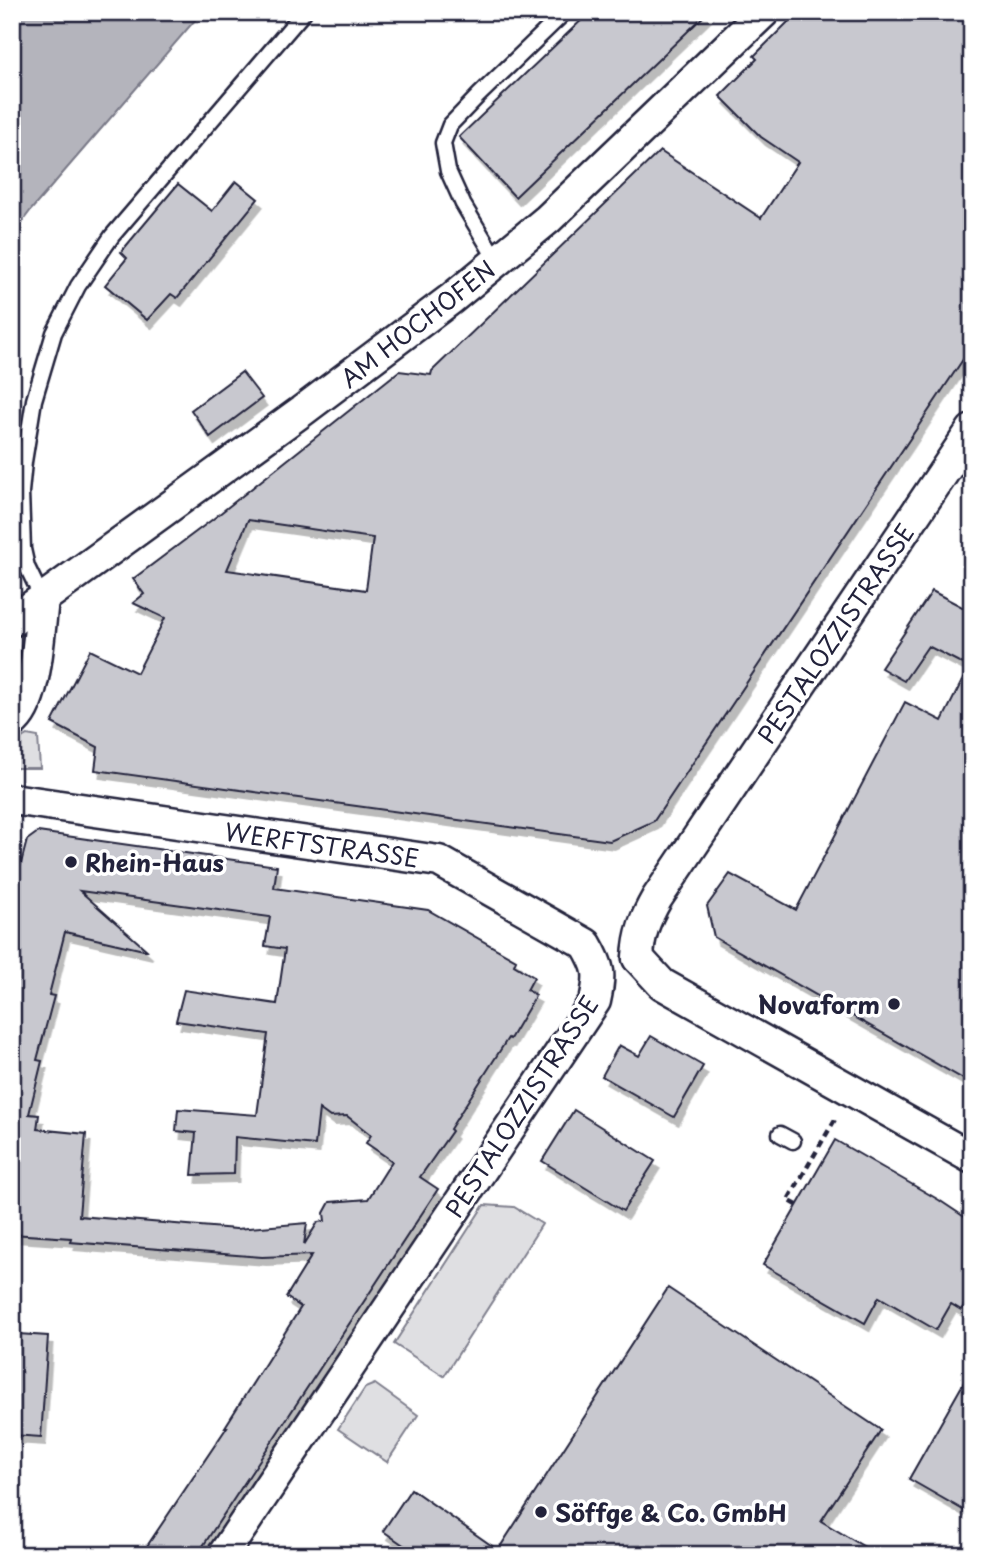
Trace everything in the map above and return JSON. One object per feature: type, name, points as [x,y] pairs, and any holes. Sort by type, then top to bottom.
[{"type":"street","name":"AM HOCHOFEN","points":[[12,621],[302,411],[451,299],[558,209],[764,12]]},
{"type":"street","name":"PESTALOZZISTRASSE","points":[[223,1555],[594,1001],[600,981],[599,966],[638,958],[642,924],[657,898],[963,459],[972,430]]},
{"type":"street","points":[[12,722],[19,718],[27,702],[43,600]]},
{"type":"street","name":"WERFTSTRASSE","points":[[12,799],[439,861],[586,944],[599,966]]},
{"type":"street","points":[[638,958],[662,984],[972,1158]]},
{"type":"lane","points":[[43,600],[27,567],[23,549],[22,492],[34,400],[54,333],[78,286],[112,236],[304,12]]},
{"type":"lane","points":[[497,261],[463,204],[448,171],[443,144],[450,125],[565,12]]},
{"type":"path","points":[[797,1205],[788,1200],[832,1125]]},
{"type":"shaded area","points":[[12,12],[202,12],[12,235]]},
{"type":"shaded area","points":[[27,735],[38,737],[40,768],[12,768],[12,744]]},
{"type":"shaded area","points":[[484,1205],[514,1207],[542,1224],[444,1376],[394,1344]]},
{"type":"shaded area","points":[[375,1384],[418,1415],[387,1462],[338,1429],[365,1388]]},
{"type":"building","points":[[590,12],[708,12],[515,197],[459,137]]},
{"type":"building","points":[[798,12],[972,12],[972,346],[654,821],[610,841],[95,770],[98,747],[52,723],[90,650],[137,673],[165,618],[133,603],[144,594],[133,579],[399,371],[431,375],[432,371],[660,151],[761,218],[798,162],[761,137],[720,96],[757,59],[754,56]],"holes":[[[248,520],[373,538],[366,590],[227,570]]]},
{"type":"building","points":[[236,181],[258,199],[177,298],[171,294],[147,320],[105,285],[127,258],[121,252],[178,184],[212,211]]},
{"type":"building","points":[[242,372],[262,398],[210,437],[191,410]]},
{"type":"building","points":[[932,591],[972,612],[972,1084],[714,937],[707,906],[730,874],[796,910],[905,702],[942,721],[969,667],[928,646],[904,681],[881,668]]},
{"type":"building","points":[[38,832],[277,866],[274,888],[428,910],[516,960],[514,965],[534,977],[527,990],[536,995],[450,1129],[452,1131],[420,1177],[438,1189],[197,1555],[141,1555],[227,1427],[301,1307],[286,1297],[312,1255],[262,1257],[70,1242],[71,1238],[12,1234],[12,898],[27,840]],"holes":[[[80,891],[270,917],[265,946],[285,949],[277,1004],[184,990],[176,1021],[268,1034],[257,1115],[178,1109],[176,1131],[196,1133],[192,1175],[234,1174],[235,1137],[315,1145],[319,1109],[330,1117],[347,1116],[371,1135],[366,1143],[392,1161],[368,1199],[330,1202],[324,1213],[325,1221],[318,1222],[304,1245],[307,1223],[236,1229],[79,1216],[86,1134],[37,1129],[39,1115],[29,1114],[42,1061],[37,1060],[54,996],[49,995],[65,932],[148,951]]]},
{"type":"building","points":[[651,1036],[703,1066],[674,1117],[602,1076],[619,1045],[639,1056]]},
{"type":"building","points":[[574,1110],[655,1161],[623,1211],[542,1161]]},
{"type":"building","points":[[835,1140],[972,1222],[972,1293],[961,1310],[951,1304],[936,1330],[879,1297],[865,1323],[763,1265]]},
{"type":"building","points":[[668,1288],[881,1430],[821,1521],[878,1555],[418,1555],[383,1531],[411,1489],[498,1550]]},
{"type":"building","points":[[18,1334],[48,1336],[41,1437],[12,1435],[12,1372],[15,1372]]},
{"type":"building","points":[[972,1368],[972,1515],[909,1479]]},
{"type":"place","name":"Rhein-Haus","points":[[71,862]]},
{"type":"place","name":"Novaform","points":[[894,1004]]},
{"type":"place","name":"Söffge & Co. GmbH","points":[[541,1512]]}]
